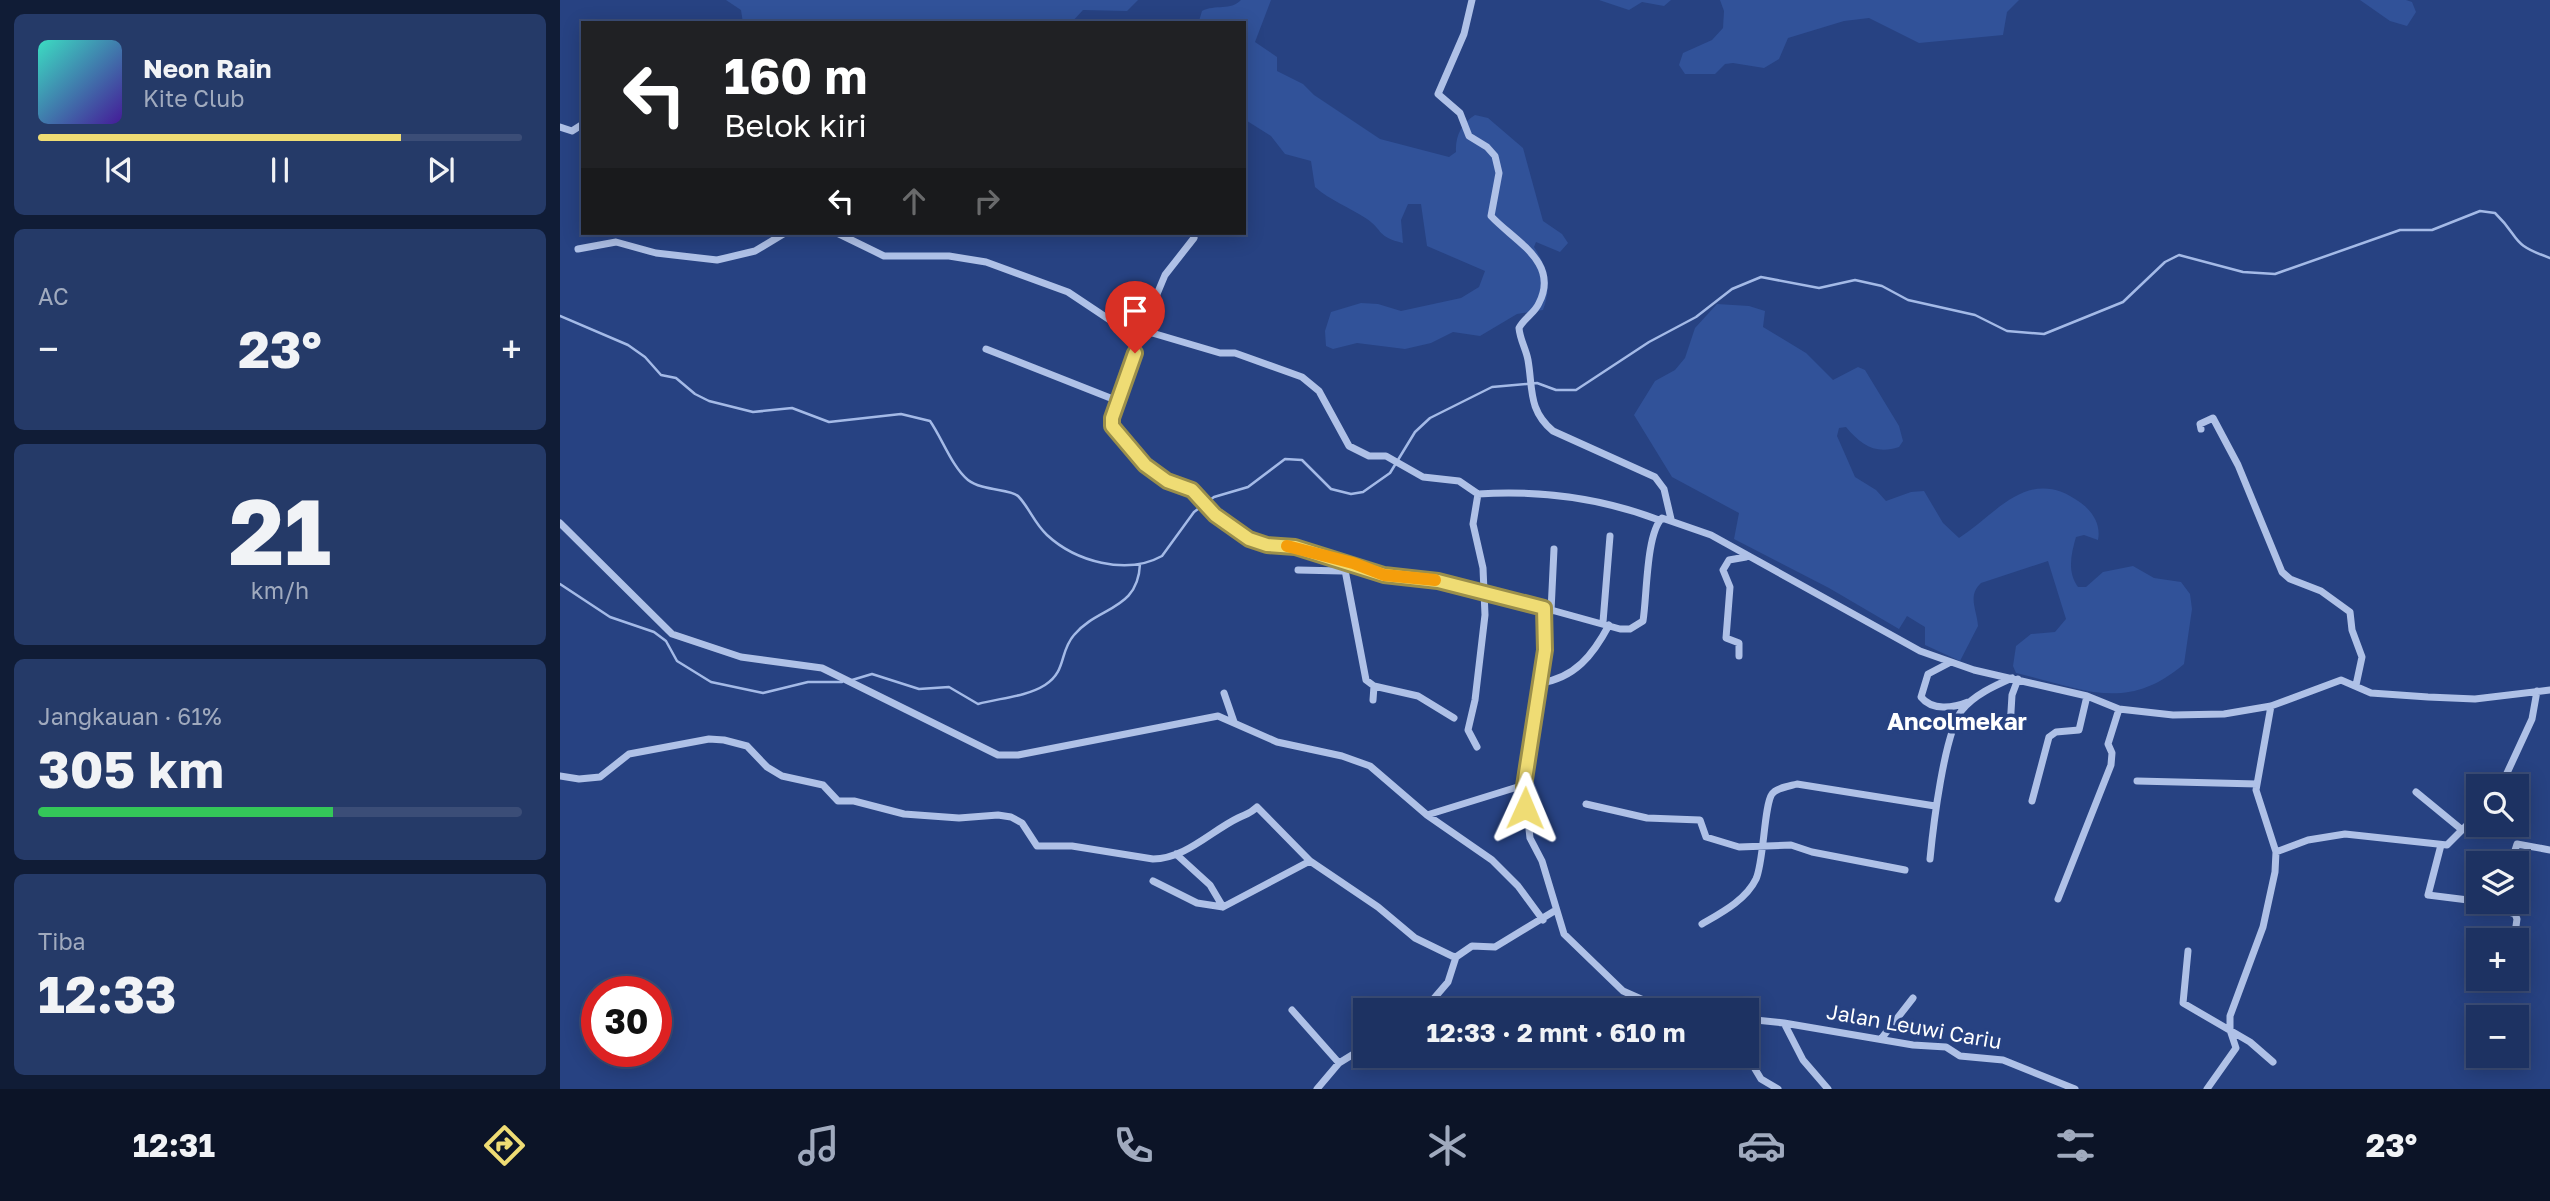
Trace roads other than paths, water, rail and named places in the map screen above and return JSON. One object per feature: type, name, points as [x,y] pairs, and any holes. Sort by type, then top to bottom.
[{"type":"street","points":[[1472,0],[1464,33],[1439,97],[1457,109],[1469,136],[1495,156],[1499,173],[1491,216],[1532,252],[1541,264],[1543,294],[1538,306],[1519,328],[1527,356],[1530,398],[1539,418],[1553,430],[1655,477],[1664,489],[1671,519]]},
{"type":"street","points":[[560,127],[572,131],[581,125]]},
{"type":"street","points":[[578,249],[616,242],[662,254],[728,260],[755,251],[782,235]]},
{"type":"street","points":[[841,235],[884,256],[949,256],[986,262],[1068,292],[1110,320],[1220,353],[1235,353],[1302,377],[1319,391],[1349,446],[1369,456],[1393,460],[1423,477],[1458,481],[1478,495],[1532,491],[1559,494],[1660,520],[1671,519],[1711,535],[1746,557],[1811,589],[1920,651],[1950,662],[2087,696],[2119,709],[2173,715],[2224,714],[2270,706],[2341,680],[2371,693],[2475,699],[2550,690]]},
{"type":"street","points":[[1194,238],[1166,275],[1142,330],[1112,426],[1136,457],[1157,475],[1192,490],[1207,508],[1249,539],[1267,545],[1295,547],[1353,563],[1384,575],[1438,581],[1630,629],[1643,621],[1650,555],[1660,520]]},
{"type":"street","points":[[986,349],[1118,401]]},
{"type":"street","points":[[2201,429],[2200,424],[2213,418],[2238,464],[2286,576],[2321,591],[2350,612],[2352,630],[2362,655],[2356,685]]},
{"type":"street","points":[[1477,747],[1468,730],[1480,664],[1484,592],[1483,568],[1473,524],[1478,495]]},
{"type":"street","points":[[560,523],[672,634],[741,657],[822,668],[998,755],[1018,755],[1120,737],[1212,716],[1277,742],[1342,756],[1370,766],[1427,815],[1497,865],[1543,920]]},
{"type":"street","points":[[1540,683],[1559,680],[1575,671],[1591,654],[1606,623],[1610,537]]},
{"type":"street","points":[[1554,549],[1545,650],[1524,786],[1530,838],[1542,861],[1564,934],[1601,973],[1623,991],[1639,998]]},
{"type":"street","points":[[1739,656],[1739,643],[1726,637],[1730,587],[1723,570],[1729,560],[1746,557]]},
{"type":"street","points":[[1298,570],[1345,570],[1353,563]]},
{"type":"street","points":[[1345,570],[1366,680],[1374,686],[1418,696],[1454,718]]},
{"type":"street","points":[[1950,662],[1928,674],[1923,700],[1945,708],[1971,701],[2015,678]]},
{"type":"street","points":[[2010,727],[2015,678]]},
{"type":"street","points":[[1373,700],[1374,686]]},
{"type":"street","points":[[2507,774],[2532,719],[2537,691]]},
{"type":"street","points":[[1224,693],[1234,723]]},
{"type":"street","points":[[2032,800],[2049,737],[2060,731],[2079,730],[2087,696]]},
{"type":"street","points":[[1930,859],[1935,806],[1956,722],[1971,701]]},
{"type":"street","points":[[2207,1089],[2236,1048],[2230,1030],[2230,1016],[2263,927],[2275,872],[2276,852],[2258,805],[2257,784],[2270,706]]},
{"type":"street","points":[[2058,898],[2111,765],[2112,753],[2108,744],[2119,709]]},
{"type":"street","points":[[560,776],[579,779],[600,777],[629,754],[709,739],[747,746],[767,767],[782,776],[823,785],[838,801],[860,802],[886,811],[959,818],[998,815],[1011,817],[1022,823],[1037,846],[1072,846],[1153,859],[1165,859],[1176,854],[1240,817],[1250,815],[1257,807],[1310,861],[1378,907],[1415,938],[1456,957]]},
{"type":"street","points":[[2137,781],[2257,784]]},
{"type":"street","points":[[1427,815],[1524,786]]},
{"type":"street","points":[[1702,924],[1732,906],[1755,881],[1765,845],[1772,794],[1790,786],[1812,786],[1935,806]]},
{"type":"street","points":[[2416,792],[2461,829]]},
{"type":"street","points":[[1586,804],[1647,818],[1700,820],[1707,838],[1739,847],[1791,845],[1812,852],[1905,870]]},
{"type":"street","points":[[2276,852],[2308,840],[2346,834],[2441,845],[2451,842],[2466,825]]},
{"type":"street","points":[[2515,851],[2517,844],[2550,850]]},
{"type":"street","points":[[2441,845],[2428,895],[2466,900]]},
{"type":"street","points":[[1176,854],[1210,885],[1223,907]]},
{"type":"street","points":[[1153,881],[1197,903],[1223,907],[1310,861]]},
{"type":"street","points":[[1434,998],[1448,982],[1456,957],[1472,946],[1495,947],[1556,910]]},
{"type":"street","points":[[2188,951],[2182,1001],[2250,1042],[2273,1062]]},
{"type":"street","points":[[1881,1039],[1913,998]]},
{"type":"street","points":[[1292,1010],[1339,1063]]},
{"type":"street","name":"Jalan Leuwi Cariu","points":[[1759,1020],[1946,1047],[1960,1056],[2003,1060],[2075,1089]]},
{"type":"street","points":[[1784,1023],[1803,1060],[1828,1089]]},
{"type":"street","points":[[1317,1089],[1339,1063],[1353,1054]]},
{"type":"street","points":[[1754,1068],[1761,1079],[1778,1089]]},
{"type":"waterway","points":[[560,316],[628,345],[645,357],[661,375],[676,378],[695,394],[709,401],[753,412],[792,408],[829,422],[901,414],[930,421],[952,460],[968,480],[1018,496],[1042,530],[1072,552],[1102,563],[1133,565],[1162,556],[1194,512],[1214,497],[1248,487],[1285,459],[1302,460],[1331,489],[1351,494],[1363,492],[1390,473],[1415,432],[1430,418],[1492,387],[1537,383],[1556,390],[1576,390],[1649,342],[1696,317],[1732,289],[1761,277],[1819,288],[1855,280],[1882,286],[1908,300],[1975,315],[2007,331],[2044,334],[2123,302],[2165,262],[2179,255],[2243,272],[2275,274],[2400,230],[2432,230],[2480,211],[2495,213],[2521,244],[2550,258]]},
{"type":"waterway","points":[[852,680],[872,674],[919,689],[949,687],[978,704],[1038,689],[1057,674],[1069,641],[1074,635],[1094,618],[1125,599],[1132,591],[1138,579],[1140,564]]},
{"type":"waterway","points":[[560,584],[610,617],[654,632],[666,641],[677,661],[711,682],[763,693],[808,682],[842,682]]},
{"type":"district","name":"Ancolmekar","points":[[1957,722]]}]
